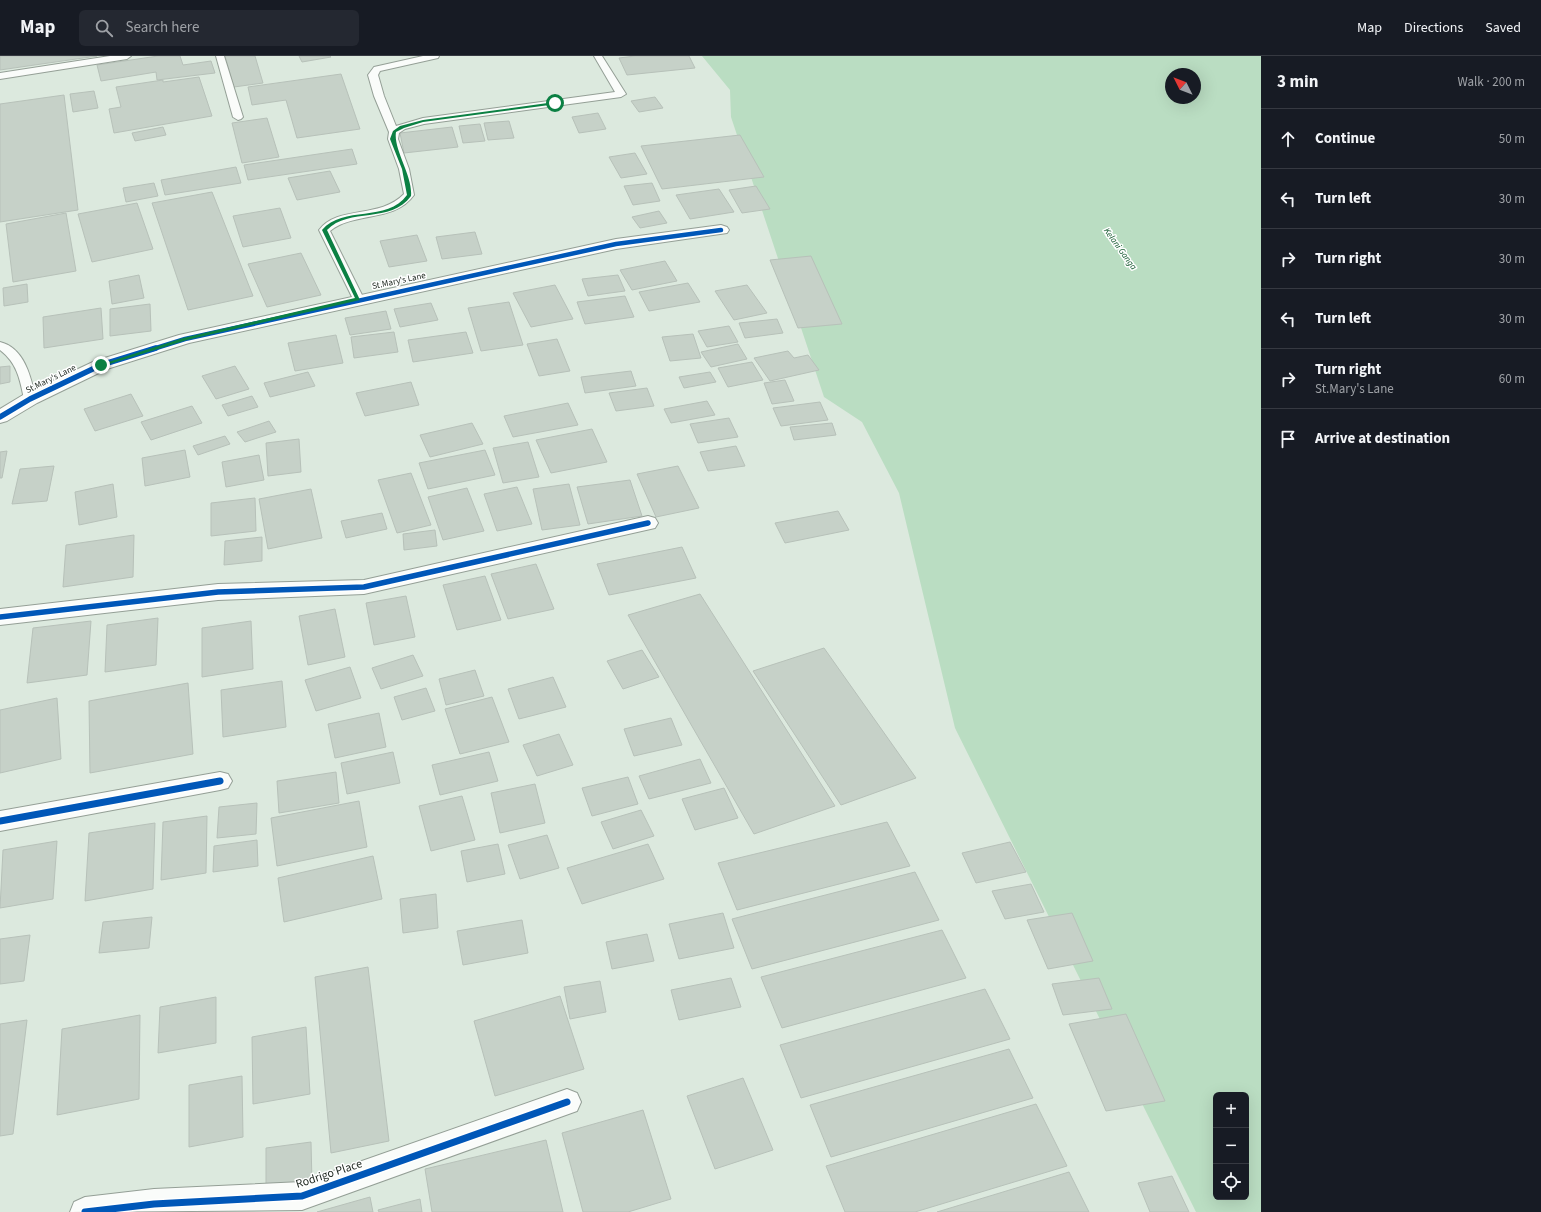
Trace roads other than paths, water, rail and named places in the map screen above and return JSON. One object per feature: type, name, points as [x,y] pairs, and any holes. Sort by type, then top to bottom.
[{"type":"street","name":"St.Mary's Lane","points":[[0,417],[30,399],[101,365],[185,339],[358,299],[616,244],[721,230]]},
{"type":"street","points":[[0,617],[218,592],[364,586],[648,523]]},
{"type":"street","points":[[0,821],[220,781]]},
{"type":"street","name":"Rodrigo Place","points":[[85,1212],[154,1204],[302,1196],[567,1102]]},
{"type":"lane","points":[[0,76],[127,56]]},
{"type":"lane","points":[[220,56],[238,117]]},
{"type":"lane","points":[[358,299],[324,230],[332,222],[342,218],[384,212],[405,201],[409,195],[404,169],[393,139],[394,132],[379,96],[373,75],[377,69],[435,56]]},
{"type":"lane","points":[[394,132],[402,127],[423,121],[621,94],[598,56]]},
{"type":"lane","points":[[0,345],[12,353],[24,368],[30,399]]},
{"type":"water","name":"Kelani Ganga","points":[[702,56],[1261,56],[1261,1212],[1196,1212],[955,728],[899,493],[862,422],[824,397],[731,117],[730,90]]}]
